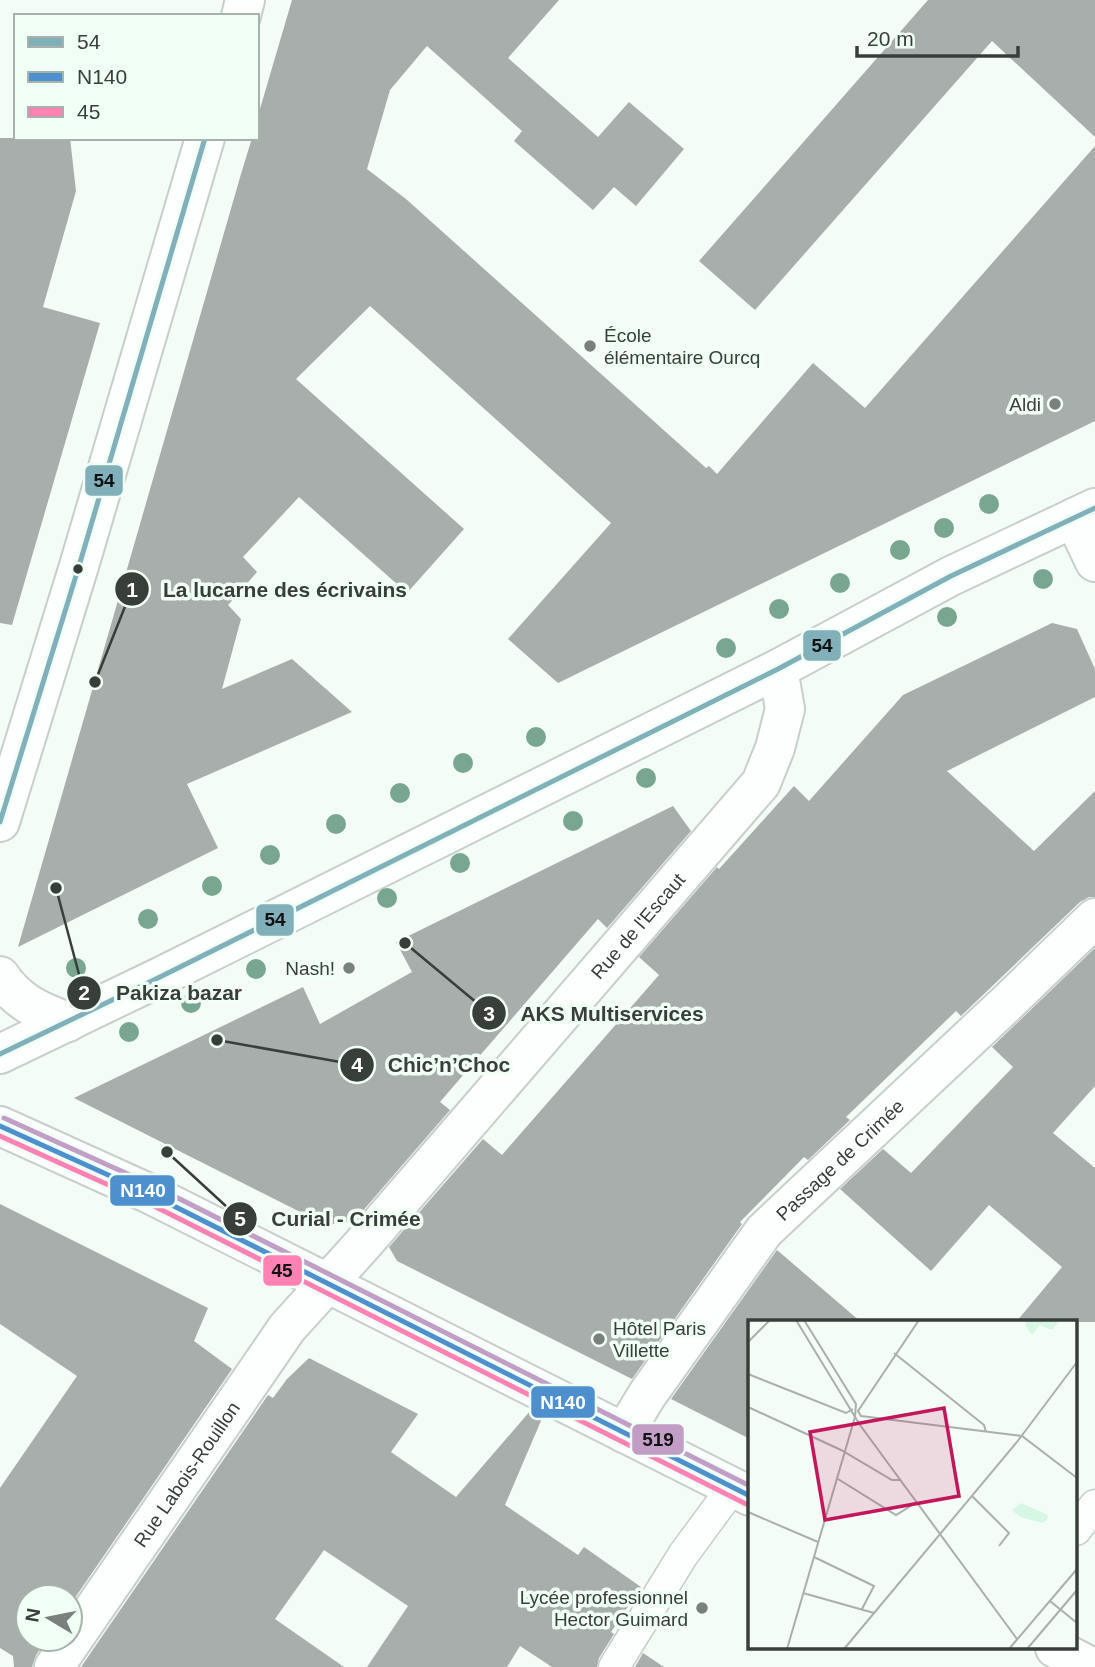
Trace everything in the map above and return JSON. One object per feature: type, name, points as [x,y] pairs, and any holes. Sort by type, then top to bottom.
[{"type":"street","points":[[0,822],[79,566],[204,140]]},
{"type":"street","points":[[0,1054],[778,669],[951,576],[1084,513],[1095,562]]},
{"type":"street","name":"Rue de l'Escaut","points":[[325,1283],[363,1244],[761,783],[775,748],[785,709],[778,669]]},
{"type":"street","name":"Passage de Crimée","points":[[624,1433],[647,1395],[764,1231],[1095,918]]},
{"type":"street","points":[[0,976],[9,991],[34,1009],[68,1022]]},
{"type":"street","points":[[0,1126],[148,1193],[741,1492]]},
{"type":"street","name":"Rue Labois-Rouillon","points":[[54,1667],[287,1328],[325,1283]]},
{"type":"street","points":[[1059,1650],[1091,1667]]},
{"type":"lane","points":[[614,1667],[683,1555],[741,1492]]},
{"type":"lane","points":[[1078,1527],[1095,1505]]},
{"type":"building","points":[[292,0],[559,0],[508,58],[598,137],[629,102],[684,149],[636,206],[614,187],[593,210],[514,141],[522,131],[427,46],[390,90],[367,169],[406,199],[706,468],[709,466],[717,474],[813,363],[865,408],[1095,146],[1095,421],[558,683],[508,639],[611,523],[370,306],[296,379],[464,529],[407,593],[299,497],[243,557],[257,572],[228,605],[241,619],[222,689],[292,659],[352,712],[187,784],[218,848],[18,947],[241,174],[251,140],[259,140],[259,112]]},
{"type":"building","points":[[928,0],[1095,0],[1095,137],[992,41],[755,310],[699,261]]},
{"type":"building","points":[[0,138],[70,140],[76,191],[43,307],[100,323],[12,625],[0,623]]},
{"type":"building","points":[[1052,623],[1077,629],[1095,669],[1095,697],[947,771],[1034,851],[1095,791],[1095,897],[1080,902],[961,1016],[956,1011],[846,1117],[850,1120],[808,1160],[804,1157],[740,1222],[742,1224],[632,1379],[397,1261],[389,1247],[483,1139],[502,1155],[659,975],[639,957],[717,867],[719,869],[794,786],[809,801],[903,695]]},
{"type":"building","points":[[673,806],[691,831],[607,928],[598,919],[470,1067],[440,1102],[450,1110],[354,1221],[326,1225],[74,1098],[303,987],[320,1024],[412,972],[396,942]]},
{"type":"building","points":[[1095,948],[1095,1086],[1053,1133],[1095,1168],[1095,1322],[1018,1320],[1062,1267],[989,1205],[931,1271],[840,1189],[883,1149],[911,1173],[1013,1067],[992,1047]]},
{"type":"building","points":[[0,1204],[208,1308],[194,1341],[232,1369],[84,1585],[14,1583],[14,1653],[37,1653],[32,1667],[14,1667],[13,1656],[0,1648],[0,1488],[77,1376],[0,1324]]},
{"type":"building","points":[[777,1250],[859,1320],[748,1320],[748,1438],[671,1399]]},
{"type":"building","points":[[309,1358],[418,1414],[391,1452],[456,1497],[531,1410],[543,1416],[505,1505],[578,1555],[584,1547],[641,1587],[611,1632],[614,1634],[599,1658],[597,1667],[552,1667],[520,1646],[507,1667],[367,1667],[408,1606],[324,1550],[275,1619],[344,1667],[81,1667],[268,1395],[273,1398],[287,1379]]},
{"type":"building","points":[[643,1653],[664,1667],[635,1667]]},
{"type":"transit line","name":"54","points":[[0,822],[79,566],[204,140]]},
{"type":"transit line","name":"54","points":[[0,1054],[778,669],[951,576],[1095,508]]},
{"type":"transit line","name":"519","points":[[4,1118],[152,1185],[748,1485]]},
{"type":"transit line","name":"N140","points":[[0,1126],[148,1193],[748,1495]]},
{"type":"transit line","name":"45","points":[[0,1136],[144,1201],[746,1504]]},
{"type":"place","name":"École élémentaire Ourcq","points":[[590,346]]},
{"type":"place","name":"Aldi","points":[[1055,404]]},
{"type":"place","name":"La lucarne des écrivains","points":[[95,682]]},
{"type":"place","name":"Pakiza bazar","points":[[56,888]]},
{"type":"place","name":"AKS Multiservices","points":[[405,943]]},
{"type":"place","name":"Nash!","points":[[349,968]]},
{"type":"place","name":"Chic’n’Choc","points":[[217,1040]]},
{"type":"place","name":"Curial - Crimée","points":[[167,1152]]},
{"type":"place","name":"Hôtel Paris Villette","points":[[599,1339]]},
{"type":"place","name":"Lycée professionnel Hector Guimard","points":[[702,1608]]}]
